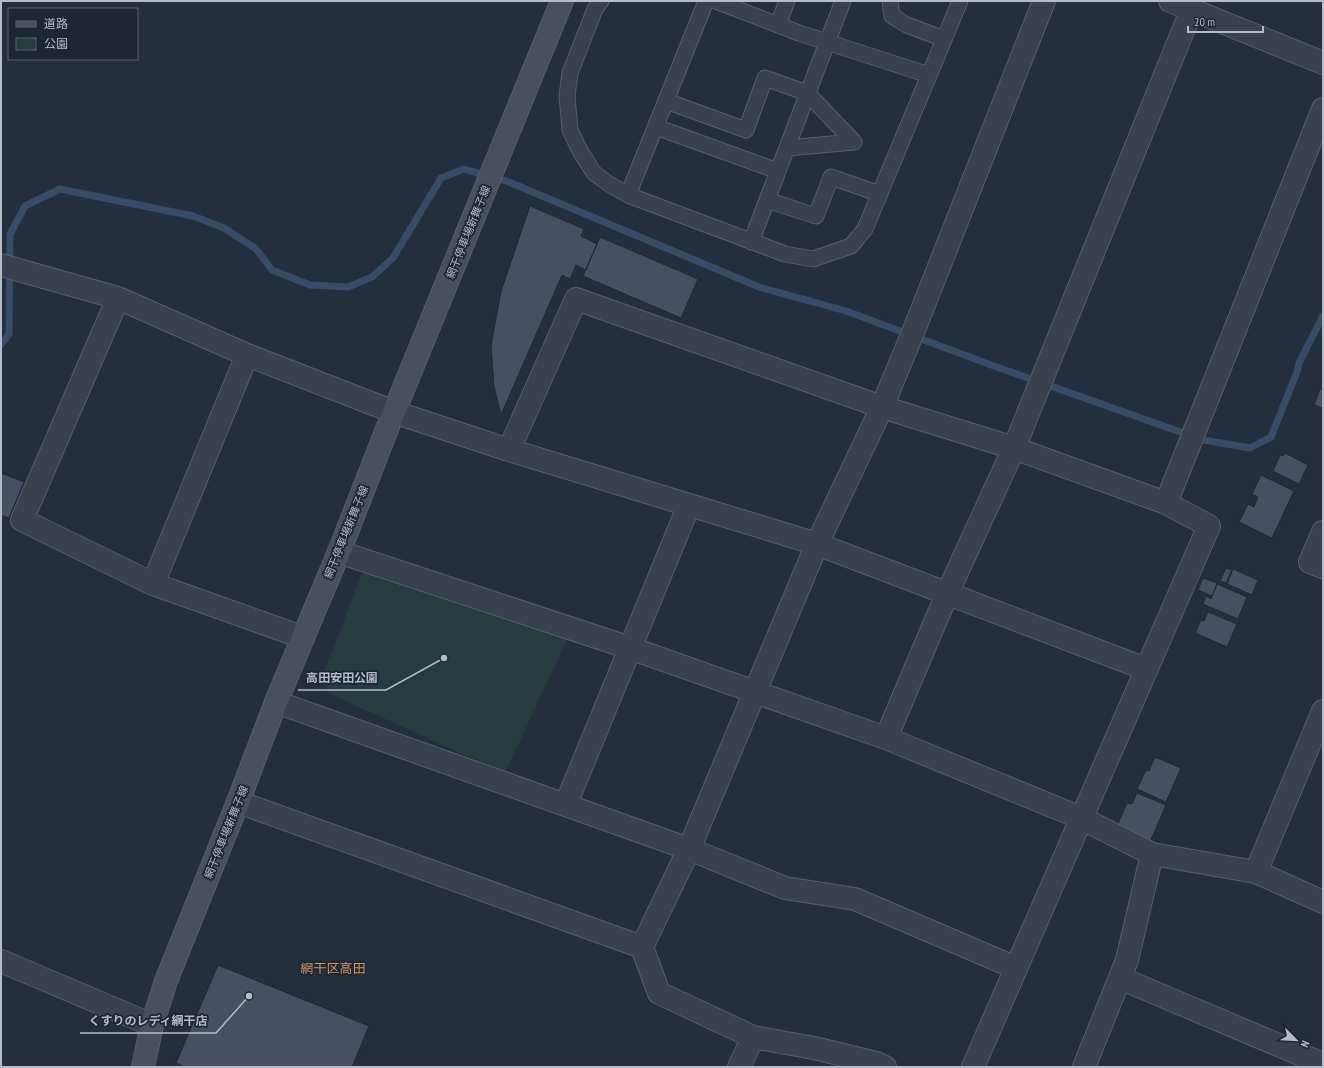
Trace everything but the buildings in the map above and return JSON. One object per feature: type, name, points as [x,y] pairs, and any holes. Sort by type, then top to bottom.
[{"type":"main road","name":"網干停車場新舞子線","points":[[144,1067],[152,1025],[166,981],[238,802],[276,702],[339,552],[394,412],[562,1]]},
{"type":"street","points":[[885,1067],[876,1063],[814,1048],[753,1037],[659,993],[642,947],[689,849],[818,544],[882,407],[1044,1]]},
{"type":"street","points":[[1170,1],[1323,63]]},
{"type":"street","points":[[886,738],[947,594],[1014,448],[1191,10]]},
{"type":"street","points":[[1166,503],[1323,109]]},
{"type":"street","points":[[2,265],[118,298],[246,355],[394,412],[509,450],[818,544],[1146,669]]},
{"type":"street","points":[[118,298],[22,520],[153,584],[302,638]]},
{"type":"street","points":[[509,450],[576,299],[882,407],[1014,448],[1166,503],[1209,526],[973,1067]]},
{"type":"street","points":[[153,584],[246,355]]},
{"type":"street","points":[[566,804],[689,505]]},
{"type":"street","points":[[1323,532],[1310,562],[1323,567]]},
{"type":"street","points":[[339,552],[630,648],[886,738],[1081,818],[1152,854],[1256,872],[1323,902]]},
{"type":"street","points":[[276,702],[566,804],[689,849],[785,888],[855,899],[1016,968]]},
{"type":"street","points":[[1256,872],[1323,711]]},
{"type":"street","points":[[238,802],[642,947]]},
{"type":"street","points":[[1084,1067],[1127,960],[1152,854]]},
{"type":"street","points":[[1,961],[152,1025]]},
{"type":"street","points":[[1120,978],[1323,1064]]},
{"type":"street","points":[[739,1067],[753,1037]]},
{"type":"lane","points":[[601,1],[595,9],[570,72],[567,96],[570,130],[580,151],[594,173],[628,195],[785,254],[813,259],[851,246],[865,230],[960,1]]},
{"type":"lane","points":[[628,195],[706,1]]},
{"type":"lane","points":[[716,1],[778,25],[929,75]]},
{"type":"lane","points":[[778,25],[787,1]]},
{"type":"lane","points":[[751,242],[843,1]]},
{"type":"lane","points":[[890,1],[892,16],[907,25],[944,39]]},
{"type":"lane","points":[[666,101],[746,130],[765,78],[807,93],[854,142],[787,148]]},
{"type":"lane","points":[[656,127],[778,171]]},
{"type":"lane","points":[[767,200],[816,216],[831,177],[880,194]]},
{"type":"green space","points":[[371,569],[569,635],[505,773],[330,694],[321,681],[362,573]]},
{"type":"waterway","points":[[1,345],[9,334],[10,234],[25,206],[60,189],[193,216],[224,228],[256,249],[272,270],[310,285],[348,287],[372,277],[393,258],[441,178],[464,169],[509,182],[759,287],[846,311],[994,366],[1203,440],[1250,448],[1271,437],[1297,372],[1299,363],[1323,316]]},
{"type":"place","name":"高田安田公園","points":[[444,658]]},
{"type":"place","name":"くすりのレディ網干店","points":[[249,996]]},
{"type":"district","name":"網干区高田","points":[[333,968]]}]
